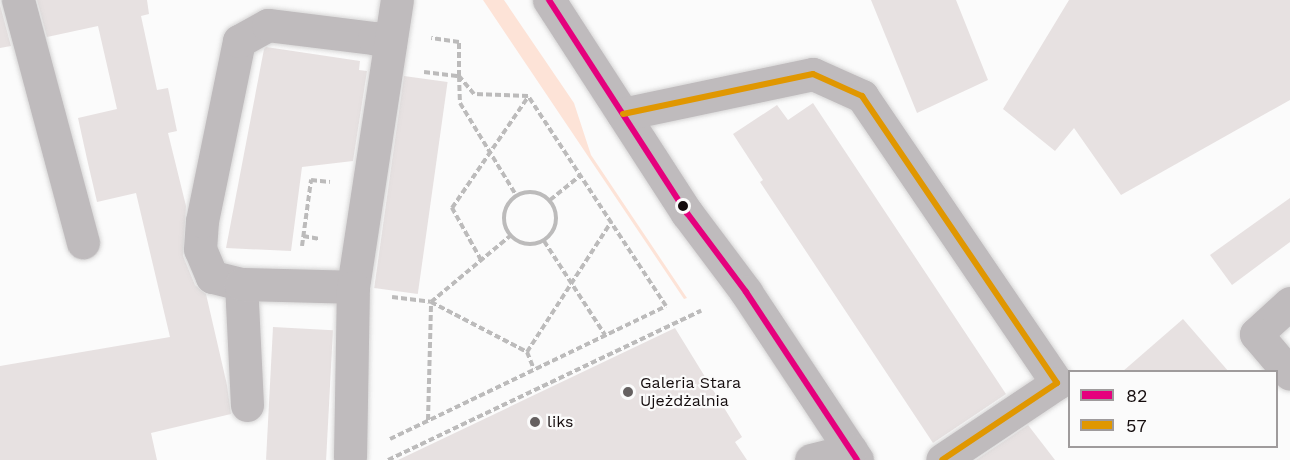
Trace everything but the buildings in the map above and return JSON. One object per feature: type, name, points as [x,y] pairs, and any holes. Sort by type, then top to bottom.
[{"type":"street","points":[[18,0],[83,242]]},
{"type":"street","points":[[350,458],[353,287],[398,0]]},
{"type":"street","points":[[549,0],[687,213],[746,292],[850,457],[811,460]]},
{"type":"street","points":[[353,287],[241,284],[212,277],[200,249],[202,221],[239,41],[268,26],[391,39]]},
{"type":"street","points":[[623,114],[813,74],[862,96],[1057,383],[942,460]]},
{"type":"street","points":[[241,284],[247,405]]},
{"type":"street","points":[[1290,303],[1256,334],[1290,374]]},
{"type":"path","points":[[391,39],[459,42],[460,103],[516,195]]},
{"type":"path","points":[[414,71],[459,76],[474,94],[528,96]]},
{"type":"path","points":[[481,260],[452,208],[528,96]]},
{"type":"path","points":[[350,458],[666,306],[528,96]]},
{"type":"path","points":[[550,200],[581,175]]},
{"type":"path","points":[[298,285],[311,180],[339,183]]},
{"type":"path","points":[[535,192],[550,200],[557,217],[551,234],[544,241],[526,244],[510,236],[506,229],[504,213],[507,205],[516,195],[535,192]]},
{"type":"path","points":[[527,352],[611,222]]},
{"type":"path","points":[[428,420],[430,302],[510,236]]},
{"type":"path","points":[[544,241],[604,335]]},
{"type":"path","points":[[383,296],[430,302],[527,352],[534,369]]},
{"type":"path","points":[[387,460],[701,311]]},
{"type":"shaded area","points":[[483,0],[504,0],[574,103],[591,155],[687,298],[684,299]]},
{"type":"transit line","name":"82","points":[[549,0],[687,213],[746,292],[857,460]]},
{"type":"transit line","name":"57","points":[[623,114],[813,74],[862,96],[1057,383],[942,460]]},
{"type":"place","name":"Galeria Stara Ujeżdżalnia","points":[[628,392]]},
{"type":"place","name":"liks","points":[[535,422]]}]
